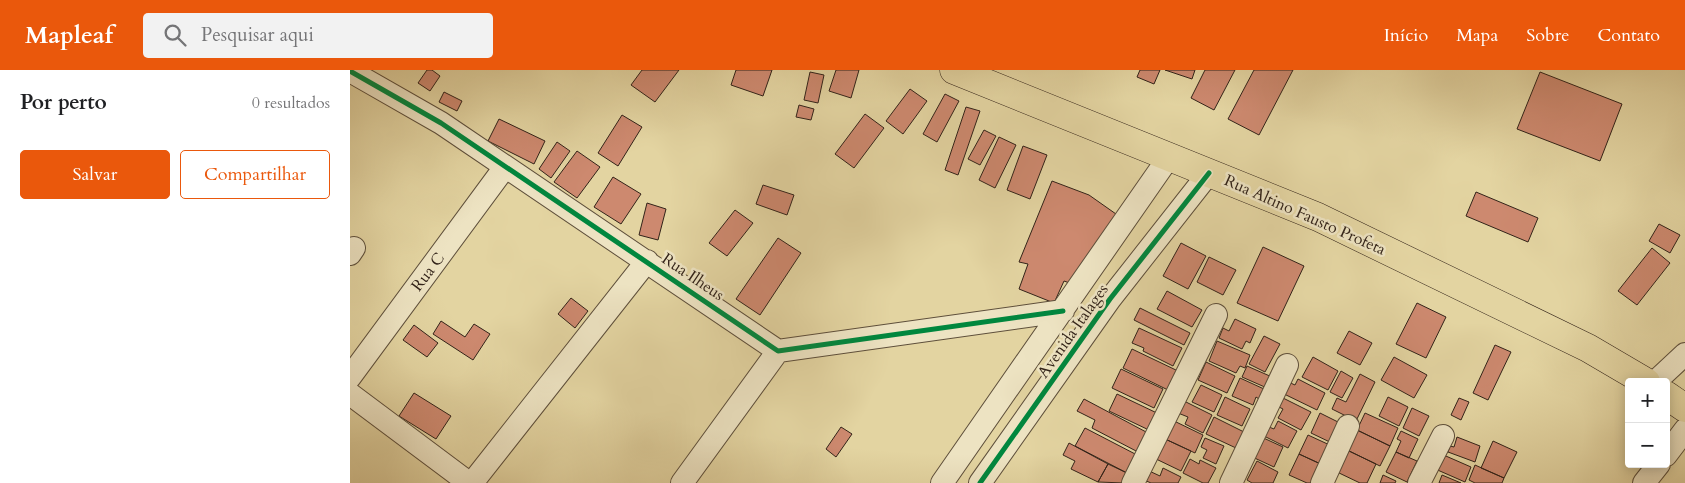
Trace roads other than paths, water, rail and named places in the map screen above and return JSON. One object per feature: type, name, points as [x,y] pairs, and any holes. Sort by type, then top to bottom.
[{"type":"main road","name":"Rua Altino Fausto Profeta","points":[[954,70],[1327,222],[1588,348],[1639,378]]},
{"type":"main road","points":[[1670,398],[1685,408]]},
{"type":"street","name":"Rua Ilheus","points":[[350,71],[441,123],[778,350]]},
{"type":"street","name":"Avenida Italages","points":[[942,483],[974,441],[1169,157]]},
{"type":"street","name":"Rua C","points":[[350,377],[505,166]]},
{"type":"street","name":"Avenida Italages","points":[[980,483],[1110,299],[1209,174]]},
{"type":"street","points":[[350,394],[470,483],[647,261]]},
{"type":"street","points":[[682,483],[778,350],[1063,311]]},
{"type":"street","points":[[1132,483],[1216,316]]},
{"type":"street","points":[[1659,378],[1685,354]]},
{"type":"street","points":[[1231,483],[1287,365]]},
{"type":"street","points":[[1322,483],[1348,426]]},
{"type":"street","points":[[1670,450],[1685,430]]},
{"type":"street","points":[[1418,483],[1443,436]]},
{"type":"street","points":[[974,441],[998,460]]},
{"type":"street","points":[[1644,483],[1656,468]]}]
